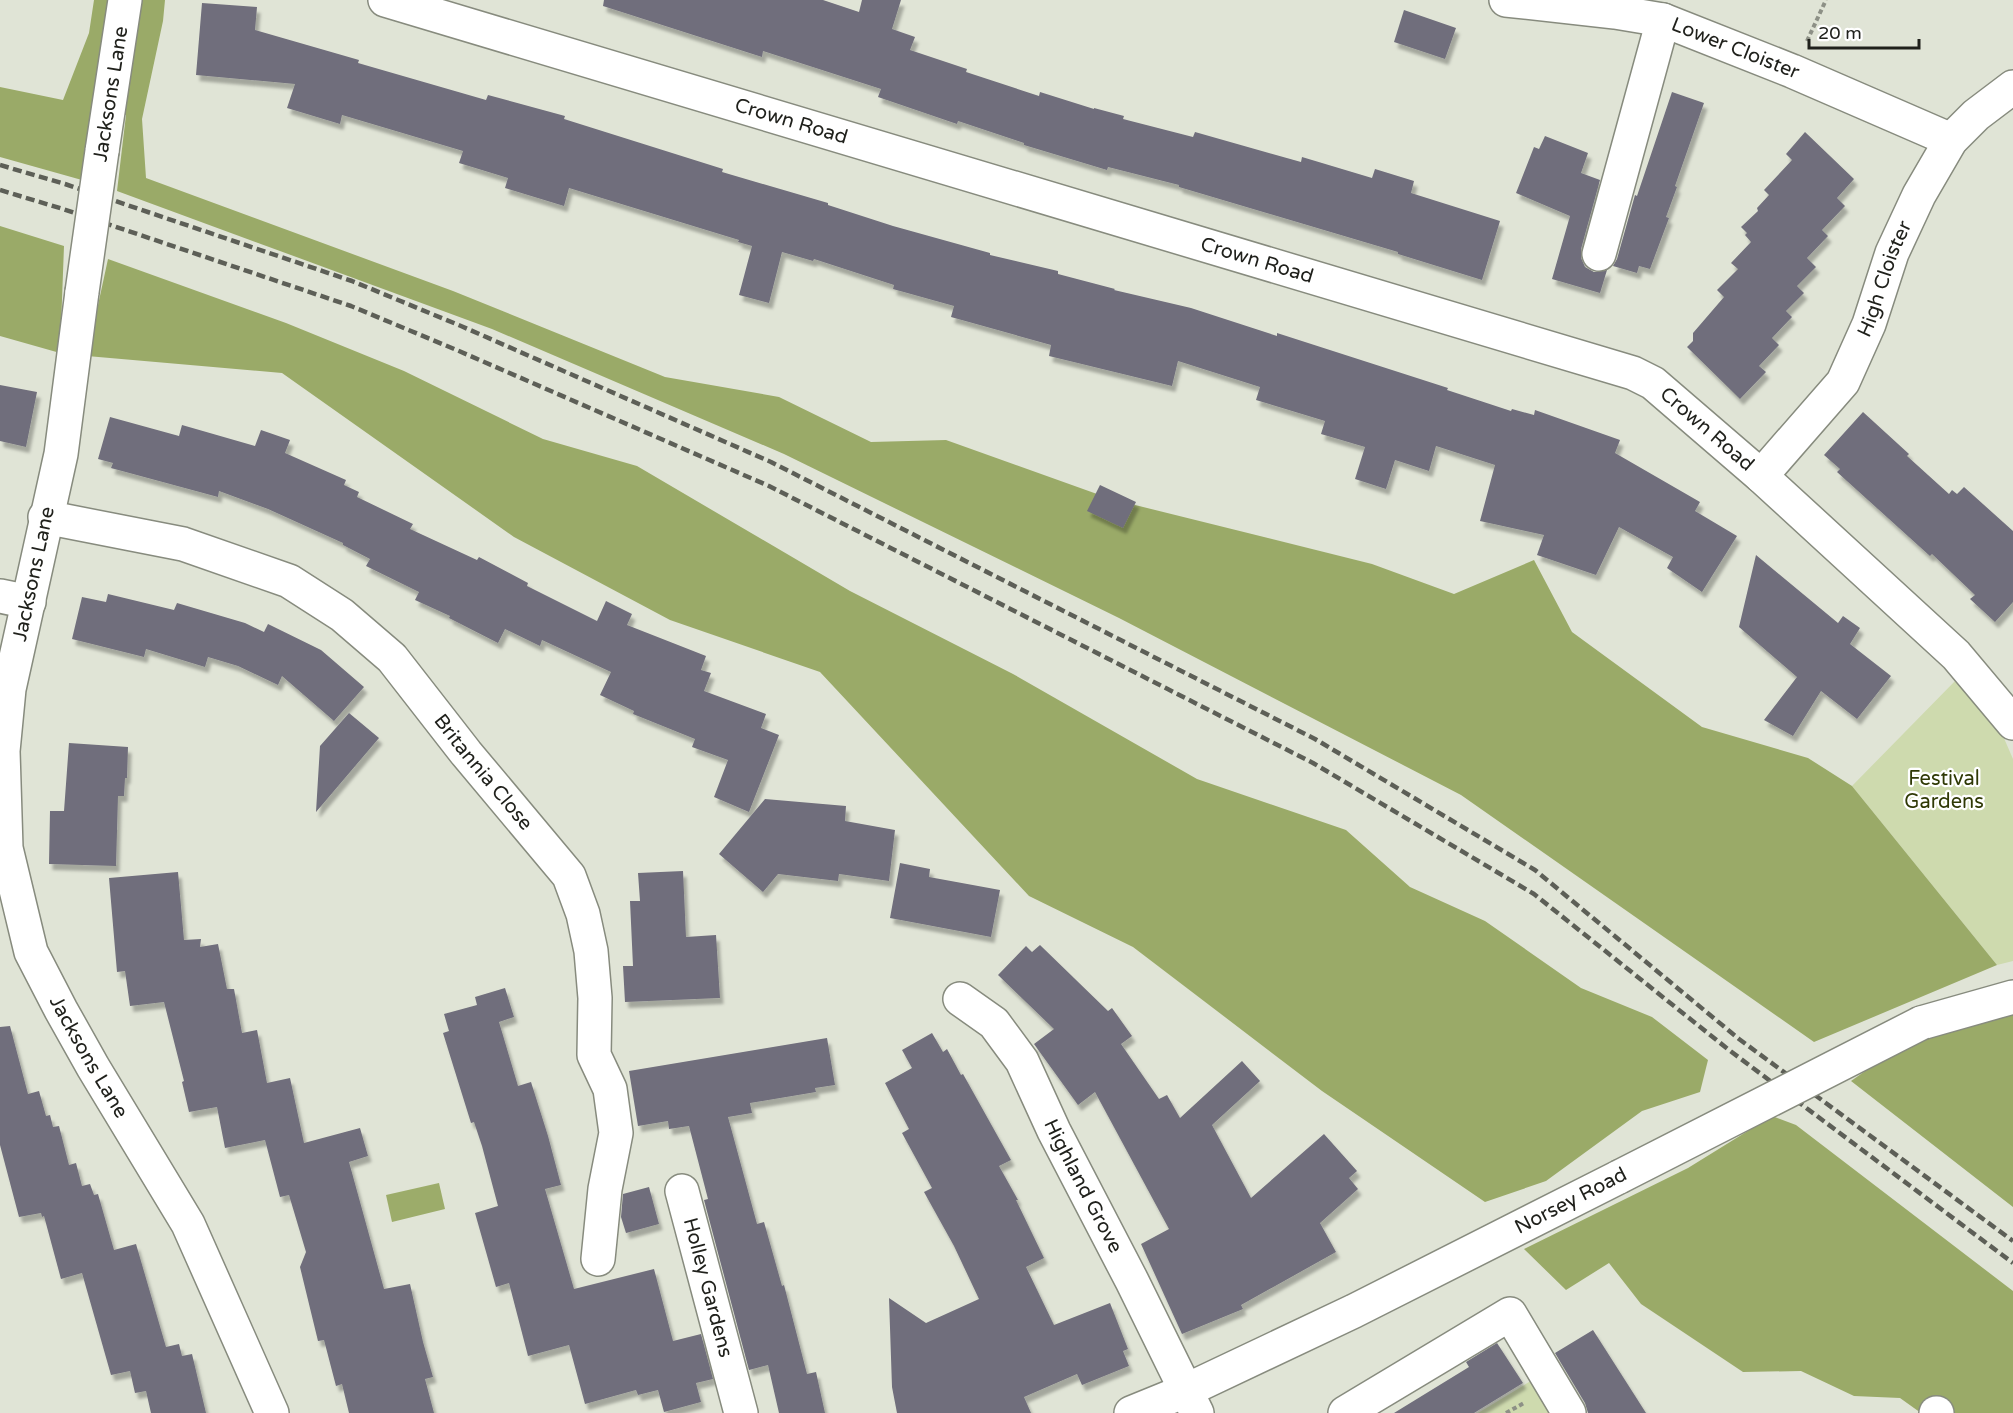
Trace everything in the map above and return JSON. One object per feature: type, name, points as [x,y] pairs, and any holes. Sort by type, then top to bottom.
[{"type":"street","name":"Jacksons Lane","points":[[125,0],[81,292],[61,454],[45,518],[14,599],[3,751],[6,848],[31,952],[66,1020],[188,1224],[272,1413]]},
{"type":"street","name":"Crown Road","points":[[385,0],[1633,373],[1653,383],[1761,476],[1956,655],[2013,723]]},
{"type":"street","name":"Lower Cloister","points":[[1506,0],[1616,6],[1663,20],[1792,71],[1951,141]]},
{"type":"street","points":[[1599,254],[1663,20]]},
{"type":"street","name":"High Cloister","points":[[1761,476],[1844,382],[1869,324],[1892,253],[1919,195],[1951,141],[1976,115],[2013,87]]},
{"type":"street","name":"Britannia Close","points":[[45,518],[183,544],[289,581],[342,615],[392,658],[466,753],[569,876],[583,914],[591,951],[595,998],[594,1055],[610,1089],[616,1133],[605,1189],[598,1259]]},
{"type":"street","name":"Norsey Road","points":[[1131,1413],[1191,1402],[1365,1306],[1921,1023],[2013,997]]},
{"type":"street","name":"Highland Grove","points":[[960,999],[994,1023],[1022,1061],[1054,1131],[1132,1281],[1191,1402]]},
{"type":"street","name":"Holley Gardens","points":[[682,1191],[737,1399]]},
{"type":"street","points":[[1345,1413],[1510,1314],[1569,1413]]},
{"type":"path","points":[[1792,71],[1826,0]]},
{"type":"green space","name":"Festival Gardens","points":[[1956,680],[2000,729],[2013,759],[2013,961],[1997,965],[1852,786]]},
{"type":"green space","points":[[1544,1373],[1569,1413],[1478,1413]]},
{"type":"shaded area","points":[[94,0],[165,0],[163,21],[142,119],[146,178],[453,291],[665,377],[779,397],[871,442],[946,440],[1111,499],[1372,564],[1454,594],[1534,560],[1572,632],[1702,727],[1808,758],[1852,786],[1997,965],[1814,1042],[1461,795],[1119,618],[784,454],[492,329],[117,191],[126,115],[101,109],[89,182],[0,157],[0,87],[63,100],[89,33]]},
{"type":"shaded area","points":[[0,226],[64,246],[60,353],[0,336]]},
{"type":"shaded area","points":[[108,259],[286,323],[404,371],[543,439],[637,466],[850,591],[1013,674],[1197,779],[1346,830],[1410,887],[1485,921],[1581,988],[1652,1017],[1708,1060],[1700,1092],[1642,1111],[1546,1181],[1485,1202],[1322,1091],[1133,947],[1029,896],[820,672],[670,620],[514,537],[282,373],[87,356]]},
{"type":"shaded area","points":[[2013,1001],[2013,1207],[1851,1081],[1942,1017]]},
{"type":"shaded area","points":[[1772,1116],[1796,1125],[2013,1291],[2013,1413],[1921,1413],[1900,1398],[1854,1396],[1801,1371],[1743,1372],[1641,1304],[1609,1263],[1566,1290],[1524,1249],[1688,1168]]},
{"type":"shaded area","points":[[439,1183],[445,1209],[392,1222],[386,1195]]},
{"type":"building","points":[[604,0],[823,0],[859,12],[862,0],[901,0],[892,29],[915,37],[910,50],[967,69],[966,72],[1039,96],[1040,92],[1124,116],[1123,119],[1193,137],[1195,132],[1301,162],[1302,157],[1372,178],[1375,169],[1414,181],[1411,193],[1500,221],[1482,280],[1398,254],[1398,252],[1179,187],[1179,185],[1108,167],[1107,170],[1024,145],[1024,143],[958,121],[957,124],[878,97],[881,89],[763,51],[762,57],[603,6]]},
{"type":"building","points":[[202,3],[257,7],[255,30],[359,60],[358,63],[486,100],[488,95],[565,116],[564,119],[723,169],[722,172],[828,203],[828,205],[893,226],[990,253],[990,255],[1058,271],[1058,274],[1114,290],[1191,308],[1277,336],[1277,333],[1448,388],[1447,390],[1511,411],[1512,409],[1534,415],[1535,410],[1620,440],[1615,453],[1700,502],[1695,511],[1737,536],[1702,592],[1667,568],[1673,557],[1619,527],[1596,575],[1537,555],[1544,535],[1480,521],[1495,465],[1436,446],[1429,471],[1395,460],[1386,489],[1355,479],[1365,447],[1321,434],[1325,421],[1256,400],[1260,387],[1178,361],[1172,386],[1049,356],[1051,345],[951,317],[954,306],[893,289],[894,285],[814,259],[813,261],[782,252],[769,303],[739,295],[752,246],[738,242],[739,240],[569,188],[564,206],[505,188],[508,178],[459,163],[463,151],[342,115],[340,124],[287,108],[295,84],[196,75]]},
{"type":"building","points":[[1404,10],[1456,28],[1445,59],[1394,42]]},
{"type":"building","points":[[1672,92],[1704,103],[1675,186],[1677,187],[1666,217],[1669,218],[1650,269],[1639,266],[1637,273],[1613,266],[1635,195],[1637,196]]},
{"type":"building","points":[[1805,132],[1854,179],[1837,198],[1845,206],[1822,230],[1828,236],[1807,258],[1816,267],[1797,286],[1804,293],[1786,311],[1792,317],[1772,338],[1779,345],[1759,366],[1766,372],[1740,399],[1687,347],[1693,341],[1693,333],[1724,297],[1717,290],[1738,269],[1731,263],[1751,242],[1741,227],[1758,211],[1757,208],[1769,195],[1764,190],[1792,160],[1786,154]]},
{"type":"building","points":[[1545,136],[1588,153],[1581,173],[1600,180],[1581,249],[1581,258],[1585,267],[1594,272],[1607,270],[1600,293],[1552,279],[1570,216],[1516,193],[1534,147],[1539,149]]},
{"type":"building","points":[[0,385],[37,392],[26,447],[0,441]]},
{"type":"building","points":[[1863,412],[1949,494],[1952,490],[1957,494],[1964,487],[2013,531],[2013,602],[1995,622],[1970,599],[1975,595],[1932,554],[1930,556],[1837,472],[1840,469],[1824,455]]},
{"type":"building","points":[[110,417],[179,436],[182,425],[255,446],[261,430],[290,440],[285,453],[346,480],[344,485],[359,492],[357,497],[413,524],[410,529],[477,560],[479,557],[528,583],[527,586],[597,621],[606,601],[632,614],[627,625],[706,656],[701,670],[711,673],[704,691],[766,714],[761,728],[779,735],[749,812],[714,797],[728,760],[692,747],[695,739],[633,714],[634,711],[600,695],[611,672],[542,640],[540,646],[505,629],[498,643],[449,618],[450,616],[415,600],[419,592],[366,566],[370,559],[343,543],[268,509],[219,491],[218,497],[111,468],[113,463],[98,459]]},
{"type":"building","points":[[1100,485],[1136,502],[1123,528],[1087,511]]},
{"type":"building","points":[[1756,555],[1838,623],[1843,616],[1860,628],[1850,644],[1891,676],[1857,719],[1821,691],[1793,736],[1764,720],[1797,677],[1739,627]]},
{"type":"building","points":[[108,594],[174,610],[177,603],[245,623],[264,632],[268,624],[321,650],[364,687],[334,721],[282,676],[278,685],[238,666],[208,657],[205,667],[146,649],[144,657],[72,639],[82,597],[106,602]]},
{"type":"building","points":[[349,713],[379,738],[316,812],[320,746]]},
{"type":"building","points":[[69,743],[128,747],[124,796],[118,796],[116,866],[49,864],[50,811],[64,811]]},
{"type":"building","points":[[765,799],[846,806],[845,821],[895,830],[889,881],[839,874],[838,881],[778,874],[763,892],[719,854]]},
{"type":"building","points":[[900,863],[930,869],[929,877],[1000,890],[991,937],[890,918]]},
{"type":"building","points":[[683,871],[686,937],[716,935],[720,998],[625,1002],[623,966],[633,966],[630,901],[640,901],[638,873]]},
{"type":"building","points":[[178,872],[184,940],[201,939],[200,947],[218,944],[227,989],[234,989],[242,1033],[257,1030],[267,1083],[290,1078],[304,1143],[360,1128],[368,1156],[349,1162],[384,1289],[410,1284],[433,1377],[425,1379],[434,1413],[349,1413],[342,1384],[336,1386],[324,1340],[318,1341],[300,1267],[306,1252],[289,1195],[280,1197],[265,1140],[225,1148],[217,1107],[189,1112],[182,1082],[184,1081],[164,1002],[130,1006],[125,971],[117,972],[109,878]]},
{"type":"building","points":[[1040,945],[1108,1011],[1112,1008],[1132,1036],[1121,1044],[1159,1099],[1167,1095],[1180,1118],[1242,1061],[1260,1081],[1212,1125],[1251,1198],[1324,1134],[1357,1171],[1349,1178],[1358,1189],[1320,1223],[1336,1252],[1241,1305],[1243,1309],[1182,1334],[1141,1244],[1169,1229],[1095,1092],[1078,1105],[1034,1044],[1054,1029],[998,975],[1026,946],[1032,952]]},
{"type":"building","points":[[505,988],[514,1017],[499,1022],[518,1086],[531,1082],[548,1136],[561,1185],[545,1189],[574,1289],[654,1269],[673,1341],[701,1334],[713,1379],[696,1383],[701,1402],[664,1412],[658,1390],[638,1395],[636,1390],[585,1404],[569,1345],[528,1356],[509,1283],[496,1287],[475,1213],[498,1206],[482,1146],[474,1122],[471,1123],[443,1033],[449,1031],[444,1014],[477,1005],[475,997]]},
{"type":"building","points":[[10,1026],[28,1094],[39,1091],[46,1116],[50,1115],[53,1127],[59,1126],[69,1165],[76,1163],[82,1186],[90,1184],[94,1195],[98,1194],[114,1250],[136,1244],[166,1347],[179,1344],[182,1356],[192,1354],[206,1413],[151,1413],[146,1391],[135,1393],[130,1371],[111,1375],[82,1273],[61,1279],[44,1216],[42,1217],[41,1213],[19,1217],[0,1145],[0,1027]]},
{"type":"building","points":[[932,1033],[943,1052],[947,1049],[961,1075],[963,1074],[1011,1160],[999,1166],[1018,1200],[1016,1200],[1044,1258],[1026,1267],[1054,1325],[1110,1303],[1128,1349],[1123,1351],[1129,1366],[1082,1385],[1077,1374],[1024,1397],[1031,1413],[897,1413],[892,1387],[889,1298],[926,1323],[979,1299],[954,1246],[924,1192],[932,1188],[902,1133],[909,1129],[885,1083],[912,1068],[902,1050]]},
{"type":"building","points":[[827,1038],[835,1085],[815,1088],[816,1092],[750,1103],[752,1113],[728,1117],[757,1224],[764,1222],[782,1286],[784,1285],[807,1374],[816,1372],[825,1413],[779,1413],[768,1365],[749,1370],[704,1200],[708,1199],[689,1126],[669,1129],[668,1121],[638,1126],[629,1071]]},
{"type":"building","points":[[649,1187],[659,1224],[626,1233],[621,1217],[623,1194]]},
{"type":"building","points":[[1593,1330],[1646,1413],[1588,1413],[1585,1403],[1555,1353]]},
{"type":"building","points":[[1497,1343],[1523,1383],[1474,1413],[1394,1413],[1469,1367],[1466,1362]]},
{"type":"railway","points":[[0,165],[65,184],[352,281],[461,326],[771,462],[1315,739],[1535,870],[1739,1039],[2013,1241]]},
{"type":"railway","points":[[0,190],[351,306],[769,486],[1313,763],[1534,894],[1729,1050],[2013,1263]]}]
